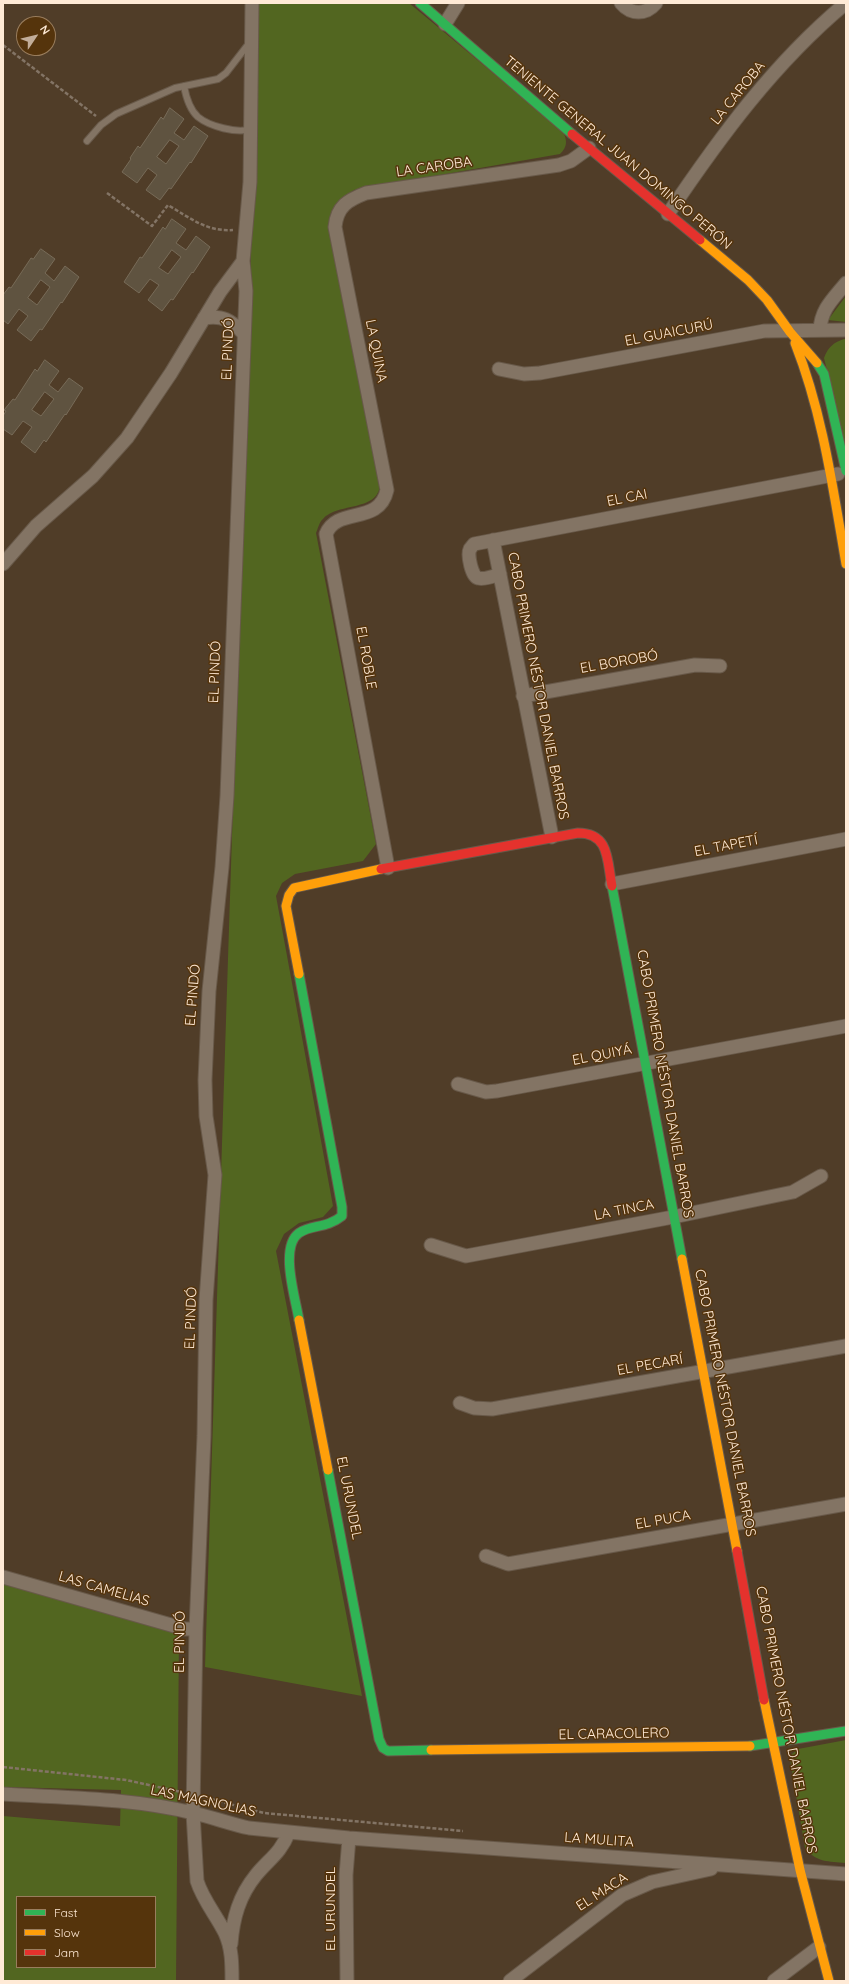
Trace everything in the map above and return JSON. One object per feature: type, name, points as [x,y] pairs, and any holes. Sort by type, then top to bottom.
[{"type":"street","name":"EL PINDÓ","points":[[232,1981],[230,1950],[224,1931],[200,1890],[197,1881],[193,1813],[196,1629],[204,1436],[206,1300],[215,1175],[206,1116],[204,1080],[206,1033],[227,796],[246,291],[243,261],[250,190],[252,3]]},
{"type":"street","name":"TENIENTE GENERAL JUAN DOMINGO PERÓN","points":[[420,3],[589,148],[748,280],[767,300],[790,332],[814,357],[824,374],[846,472]]},
{"type":"street","points":[[445,24],[458,3]]},
{"type":"street","points":[[621,3],[626,8],[639,13],[652,8],[656,3]]},
{"type":"street","name":"LA CAROBA","points":[[668,214],[706,158],[754,96],[811,34],[846,3]]},
{"type":"street","name":"LA CAROBA","points":[[336,217],[345,203],[366,193],[559,165],[571,161],[589,148]]},
{"type":"street","name":"LA QUINA","points":[[336,217],[335,227],[387,490]]},
{"type":"street","points":[[3,564],[36,526],[93,476],[127,438],[171,373],[220,292],[243,261]]},
{"type":"street","points":[[820,330],[821,318],[825,308],[846,283]]},
{"type":"street","points":[[204,318],[218,316],[228,320],[244,334]]},
{"type":"street","name":"EL GUAICURÚ","points":[[499,369],[524,374],[540,373],[764,331],[790,332],[846,330]]},
{"type":"street","name":"TENIENTE GENERAL JUAN DOMINGO PERÓN","points":[[790,332],[804,364],[813,392],[846,564]]},
{"type":"street","name":"EL CAI","points":[[500,574],[480,579],[476,578],[473,574],[470,549],[474,544],[846,472]]},
{"type":"street","name":"EL ROBLE","points":[[387,490],[385,500],[380,506],[373,510],[335,522],[329,527],[326,534],[388,868]]},
{"type":"street","name":"CABO PRIMERO NÉSTOR DANIEL BARROS","points":[[493,540],[552,837],[592,833],[600,838],[604,845],[773,1745],[800,1870],[829,1981]]},
{"type":"street","name":"EL BOROBÓ","points":[[523,696],[695,665],[720,666]]},
{"type":"street","points":[[388,868],[552,837]]},
{"type":"street","name":"EL TAPETÍ","points":[[612,884],[846,839]]},
{"type":"street","name":"EL URUNDEL","points":[[383,1748],[377,1731],[289,1264],[288,1254],[290,1243],[295,1236],[304,1230],[333,1224],[342,1216],[342,1207],[286,906],[289,895],[294,888],[388,868]]},
{"type":"street","name":"EL QUIYÁ","points":[[458,1084],[486,1092],[497,1091],[846,1026]]},
{"type":"street","name":"LA TINCA","points":[[431,1246],[466,1256],[673,1217],[793,1192],[820,1176]]},
{"type":"street","name":"EL PECARÍ","points":[[460,1403],[474,1408],[492,1409],[846,1346]]},
{"type":"street","name":"EL PUCA","points":[[486,1556],[508,1564],[846,1504]]},
{"type":"street","name":"LAS CAMELIAS","points":[[3,1577],[185,1629],[196,1629]]},
{"type":"street","name":"EL CARACOLERO","points":[[383,1748],[388,1751],[773,1745],[846,1731]]},
{"type":"street","name":"LAS MAGNOLIAS","points":[[3,1794],[96,1799],[140,1804],[193,1813],[233,1825],[349,1838]]},
{"type":"street","points":[[230,1950],[232,1922],[243,1895],[256,1875],[283,1846],[289,1832]]},
{"type":"street","name":"EL URUNDEL","points":[[348,1981],[346,1876],[349,1838]]},
{"type":"street","name":"LA MULITA","points":[[349,1838],[846,1874]]},
{"type":"street","name":"EL MACA","points":[[510,1981],[605,1906],[635,1888],[652,1882],[728,1865]]},
{"type":"street","points":[[774,1981],[819,1947]]},
{"type":"lane","points":[[87,141],[104,122],[116,114],[164,92],[218,79],[226,73],[252,39]]},
{"type":"lane","points":[[184,86],[187,100],[199,117],[229,130],[246,131],[251,129]]},
{"type":"path","points":[[3,45],[104,122]]},
{"type":"path","points":[[107,193],[152,226],[168,205],[208,228],[220,231],[247,229]]},
{"type":"path","points":[[3,1767],[126,1780],[194,1795],[264,1813],[469,1831]]},
{"type":"green space","points":[[259,3],[409,3],[563,131],[566,141],[566,146],[560,154],[354,190],[341,199],[333,211],[380,484],[378,493],[373,499],[357,506],[338,510],[330,514],[322,520],[316,533],[376,844],[363,861],[295,874],[282,883],[276,896],[333,1206],[323,1217],[299,1223],[284,1234],[276,1251],[362,1696],[205,1667]]},
{"type":"green space","points":[[846,296],[846,322],[828,320]]},
{"type":"green space","points":[[846,339],[846,448],[824,358],[831,346]]},
{"type":"green space","points":[[3,1582],[176,1629],[179,1635],[176,1981],[3,1981],[3,1816],[120,1826],[121,1790],[3,1787]]},
{"type":"green space","points":[[846,1740],[846,1863],[818,1859],[809,1853],[805,1848],[790,1759],[792,1754],[798,1749]]},
{"type":"building","points":[[170,108],[184,119],[174,133],[184,140],[194,126],[208,136],[191,163],[190,162],[171,189],[169,188],[160,200],[146,190],[157,175],[148,168],[137,183],[122,172],[138,146],[140,148],[161,117],[163,119]],"holes":[[[170,140],[179,146],[166,164],[157,157]]]},
{"type":"building","points":[[172,219],[186,229],[176,243],[186,250],[196,236],[210,247],[173,300],[171,299],[162,311],[148,300],[159,285],[150,279],[139,293],[124,282],[140,257],[142,258],[163,227],[165,229]],"holes":[[[172,250],[181,257],[168,274],[159,268]]]},
{"type":"building","points":[[41,249],[55,259],[45,273],[54,281],[65,266],[79,277],[42,330],[40,329],[31,341],[17,330],[28,316],[19,309],[8,324],[3,320],[3,295],[9,287],[11,288],[31,258],[33,259]],"holes":[[[41,280],[50,287],[37,305],[28,298]]]},
{"type":"building","points":[[45,360],[59,371],[49,385],[58,392],[69,378],[83,388],[66,415],[65,414],[46,442],[44,440],[35,453],[21,442],[32,427],[23,421],[12,435],[3,429],[3,416],[6,411],[4,410],[13,399],[15,400],[35,369],[37,371]],"holes":[[[45,392],[54,399],[41,416],[32,410]]]},
{"type":"traffic: fast","points":[[420,3],[572,134]]},
{"type":"traffic: fast","points":[[817,363],[824,374],[846,471]]},
{"type":"traffic: fast","points":[[612,886],[682,1259]]},
{"type":"traffic: fast","points":[[299,974],[342,1207],[342,1216],[325,1225],[304,1230],[293,1240],[289,1261],[292,1287],[299,1320]]},
{"type":"traffic: fast","points":[[328,1470],[379,1739],[383,1748],[388,1751],[431,1750]]},
{"type":"traffic: fast","points":[[750,1746],[846,1731]]},
{"type":"traffic: slow","points":[[700,240],[748,280],[767,300],[790,332],[817,363]]},
{"type":"traffic: slow","points":[[795,343],[805,370],[820,424],[832,480],[846,564]]},
{"type":"traffic: slow","points":[[299,974],[286,906],[289,895],[294,888],[381,869]]},
{"type":"traffic: slow","points":[[682,1259],[737,1551]]},
{"type":"traffic: slow","points":[[299,1320],[328,1470]]},
{"type":"traffic: slow","points":[[764,1700],[800,1870],[829,1981]]},
{"type":"traffic: slow","points":[[431,1750],[750,1746]]},
{"type":"traffic: jam","points":[[572,134],[700,240]]},
{"type":"traffic: jam","points":[[381,869],[578,833],[588,834],[602,843],[607,858],[612,886]]},
{"type":"traffic: jam","points":[[737,1551],[764,1700]]}]
